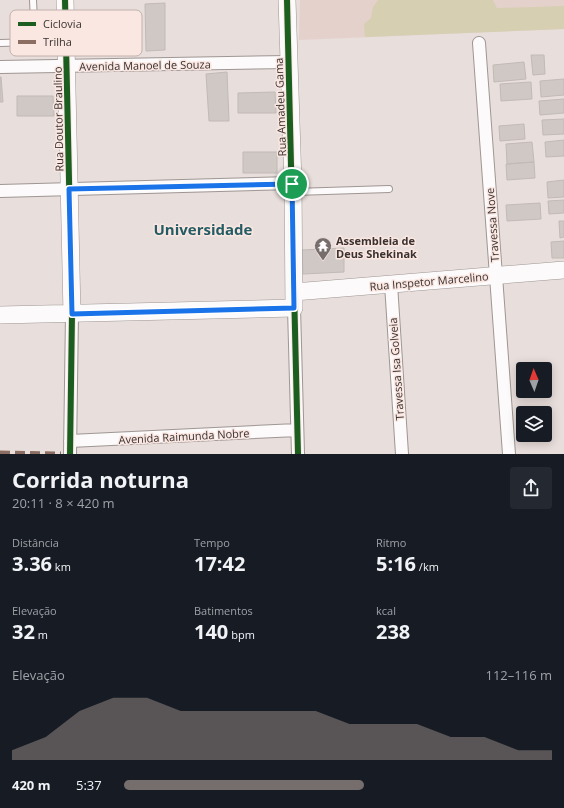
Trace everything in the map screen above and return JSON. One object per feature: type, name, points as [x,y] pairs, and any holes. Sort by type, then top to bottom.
[{"type":"street","name":"Rua Doutor Braulino","points":[[65,0],[65,10]]},
{"type":"street","name":"Rua Amadeu Gama","points":[[287,0],[293,188],[298,454]]},
{"type":"street","name":"Travessa Nove","points":[[479,43],[509,454]]},
{"type":"street","name":"Rua Doutor Braulino","points":[[67,56],[72,314],[70,454]]},
{"type":"street","name":"Avenida Manoel de Souza","points":[[0,67],[289,62]]},
{"type":"street","points":[[0,191],[69,189],[293,188]]},
{"type":"street","name":"Rua Inspetor Marcelino","points":[[0,315],[72,314],[294,300],[391,284],[564,270]]},
{"type":"street","name":"Travessa Isa Golveia","points":[[391,284],[402,454]]},
{"type":"street","name":"Avenida Raimunda Nobre","points":[[70,441],[297,430]]},
{"type":"lane","points":[[33,0],[33,10]]},
{"type":"lane","points":[[0,43],[10,43]]},
{"type":"lane","points":[[293,188],[389,189]]},
{"type":"shaded area","points":[[300,0],[564,0],[564,29],[299,40]]},
{"type":"shaded area","points":[[378,0],[493,0],[497,8],[564,6],[564,29],[365,37],[364,24],[371,18],[373,7]]},
{"type":"building","points":[[165,3],[165,50],[146,51],[145,4]]},
{"type":"building","points":[[531,55],[544,55],[545,74],[533,75]]},
{"type":"building","points":[[524,62],[526,79],[494,82],[493,65]]},
{"type":"building","points":[[227,72],[229,121],[209,121],[206,74]]},
{"type":"building","points":[[1,77],[3,102],[0,102]]},
{"type":"building","points":[[564,79],[564,95],[541,97],[540,81]]},
{"type":"building","points":[[531,82],[532,99],[501,101],[500,84]]},
{"type":"building","points":[[275,92],[276,113],[238,113],[238,93]]},
{"type":"building","points":[[17,96],[53,96],[54,116],[17,116]]},
{"type":"building","points":[[564,99],[564,113],[540,115],[539,101]]},
{"type":"building","points":[[564,119],[564,134],[543,135],[542,120]]},
{"type":"building","points":[[524,124],[525,139],[500,141],[499,126]]},
{"type":"building","points":[[564,140],[564,156],[546,157],[545,142]]},
{"type":"building","points":[[532,142],[534,162],[507,164],[506,144]]},
{"type":"building","points":[[243,152],[277,152],[277,173],[243,173]]},
{"type":"building","points":[[534,162],[535,178],[507,180],[506,164]]},
{"type":"building","points":[[564,180],[564,197],[548,198],[547,182]]},
{"type":"building","points":[[564,200],[564,213],[549,214],[548,201]]},
{"type":"building","points":[[540,203],[541,219],[507,221],[506,205]]},
{"type":"building","points":[[559,221],[564,221],[564,237],[560,238]]},
{"type":"building","points":[[564,241],[564,258],[552,258],[551,242]]},
{"type":"building","name":"Assembleia de Deus Shekinak","points":[[344,248],[344,272],[303,274],[302,250]]},
{"type":"marked path","points":[[0,453],[61,454]]},
{"type":"cycle path","points":[[65,0],[65,10]]},
{"type":"cycle path","points":[[287,0],[298,454]]},
{"type":"cycle path","points":[[66,56],[72,314],[70,454]]},
{"type":"place","name":"Assembleia de Deus Shekinak","points":[[323,261]]},
{"type":"district","name":"Universidade","points":[[203,229]]},
{"type":"route","points":[[292,184],[294,308],[72,314],[69,189],[292,184]]}]
